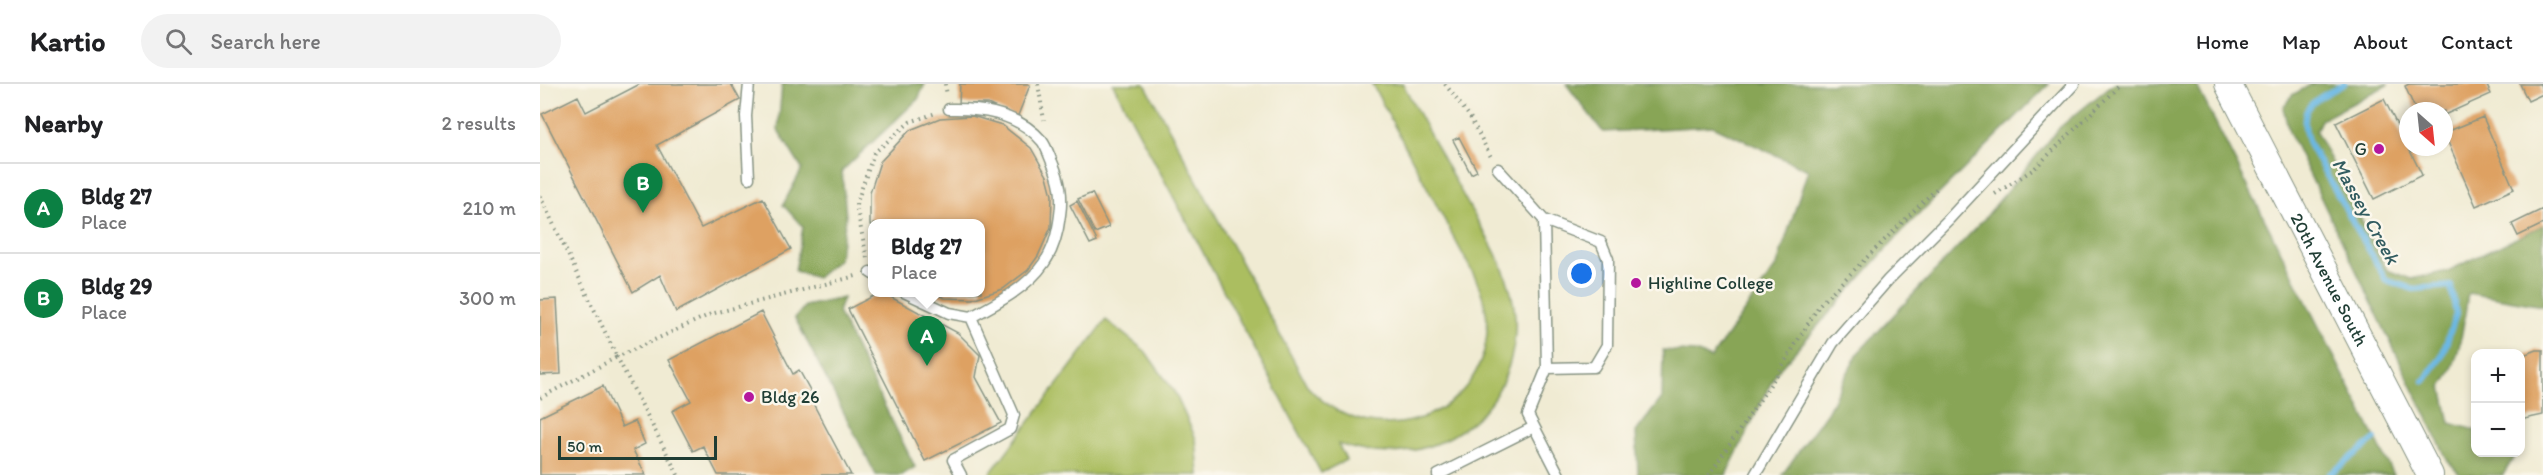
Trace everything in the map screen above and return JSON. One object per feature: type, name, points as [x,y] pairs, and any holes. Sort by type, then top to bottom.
[{"type":"street","name":"20th Avenue South","points":[[2228,84],[2430,475]]},
{"type":"lane","points":[[749,84],[746,116],[749,178]]},
{"type":"lane","points":[[1755,475],[1833,343],[1888,280],[1948,220],[2074,84]]},
{"type":"lane","points":[[915,297],[949,313],[971,317],[1008,298],[1044,264],[1058,234],[1062,201],[1060,180],[1043,142],[1024,126],[1006,117],[983,109],[950,109]]},
{"type":"lane","points":[[1498,169],[1544,220],[1601,242],[1608,259],[1607,345],[1594,367],[1548,368]]},
{"type":"lane","points":[[1544,220],[1548,368],[1528,415],[1558,475]]},
{"type":"lane","points":[[961,475],[953,459],[1010,429],[1014,415],[971,317]]},
{"type":"lane","points":[[1438,475],[1534,427]]},
{"type":"path","points":[[1038,84],[1044,123],[1043,142]]},
{"type":"path","points":[[1446,84],[1470,117],[1498,169]]},
{"type":"path","points":[[1991,197],[2034,169],[2121,84]]},
{"type":"path","points":[[868,256],[856,205],[874,153],[909,122],[950,109]]},
{"type":"path","points":[[1709,475],[1778,374],[1820,304],[1937,188]]},
{"type":"path","points":[[540,196],[617,357],[678,475]]},
{"type":"path","points":[[540,398],[617,357],[711,314],[868,274]]},
{"type":"green space","points":[[782,84],[925,84],[918,99],[842,171],[846,217],[839,259],[817,278],[795,271],[803,227],[783,205],[802,169],[778,130]]},
{"type":"green space","points":[[1113,84],[1145,84],[1308,387],[1341,412],[1376,423],[1410,421],[1442,408],[1467,386],[1483,356],[1487,319],[1476,279],[1372,84],[1403,84],[1495,252],[1509,286],[1514,306],[1513,347],[1501,385],[1490,403],[1460,431],[1431,446],[1385,453],[1338,444],[1346,460],[1321,473]]},
{"type":"green space","points":[[1566,84],[2049,84],[1905,228],[1776,373],[1726,475],[1638,475],[1636,432],[1662,398],[1663,350],[1695,352],[1711,358],[1777,265],[1808,170],[1713,126],[1603,132]]},
{"type":"green space","points":[[2113,84],[2196,84],[2394,475],[1782,475],[1827,412],[1858,353],[1985,218],[2060,127]]},
{"type":"green space","points":[[2312,84],[2389,84],[2321,120],[2316,131],[2387,270],[2411,279],[2448,271],[2543,225],[2543,306],[2468,293],[2457,354],[2442,387],[2450,423],[2471,429],[2471,457],[2514,457],[2503,475],[2461,475],[2448,461],[2289,132],[2283,108],[2292,95]]},
{"type":"green space","points":[[843,298],[838,312],[915,467],[902,475],[876,475],[795,318],[805,306]]},
{"type":"green space","points":[[1106,320],[1145,351],[1175,393],[1196,439],[1199,475],[989,475]]},
{"type":"building","points":[[640,84],[731,84],[740,100],[657,145],[701,228],[763,198],[791,249],[676,312],[660,275],[633,292],[542,114],[578,96],[586,112]]},
{"type":"building","points":[[960,84],[1030,85],[1017,118],[988,104],[959,104]]},
{"type":"building","points":[[2409,84],[2486,84],[2491,94],[2453,111],[2453,102],[2412,102],[2405,86]]},
{"type":"building","points":[[2520,84],[2540,84],[2543,94],[2528,101]]},
{"type":"building","name":"G","points":[[2384,99],[2399,129],[2399,156],[2412,156],[2422,175],[2374,199],[2336,123]]},
{"type":"building","points":[[972,116],[1002,125],[1031,148],[1047,176],[1052,195],[1051,227],[1038,256],[1028,270],[1003,289],[985,295],[985,219],[870,219],[870,193],[880,162],[910,130],[940,118]]},
{"type":"building","points":[[2483,117],[2514,189],[2476,206],[2453,154],[2453,129]]},
{"type":"building","points":[[1459,137],[1477,171],[1471,174],[1453,140]]},
{"type":"building","points":[[1092,193],[1109,227],[1095,233],[1078,199]]},
{"type":"building","points":[[1077,201],[1097,241],[1090,244],[1070,205]]},
{"type":"building","points":[[2543,209],[2543,224],[2518,236],[2512,224]]},
{"type":"building","points":[[871,297],[890,297],[958,333],[980,355],[976,377],[1001,423],[925,461],[848,309]]},
{"type":"building","points":[[942,297],[978,297],[972,299]]},
{"type":"building","points":[[557,299],[561,374],[540,375],[540,300]]},
{"type":"building","name":"Bldg 26","points":[[761,312],[793,374],[799,370],[811,392],[808,394],[851,475],[718,475],[703,446],[693,451],[672,411],[691,401],[669,360]]},
{"type":"building","points":[[2543,350],[2543,415],[2525,419],[2525,403],[2525,354]]},
{"type":"building","points":[[603,386],[622,427],[635,421],[645,444],[633,450],[646,475],[540,475],[540,417]]},
{"type":"waterway","name":"Massey Creek","points":[[2344,84],[2316,100],[2306,112],[2309,144],[2386,280],[2413,289],[2451,286],[2456,314],[2442,356],[2424,381]]},
{"type":"waterway","name":"Massey Creek","points":[[2329,475],[2375,439]]},
{"type":"place","name":"G","points":[[2379,149]]},
{"type":"place","name":"Bldg 29","points":[[643,213]]},
{"type":"place","name":"Highline College","points":[[1636,283]]},
{"type":"place","name":"Bldg 27","points":[[927,366]]},
{"type":"place","name":"Bldg 26","points":[[749,397]]}]
